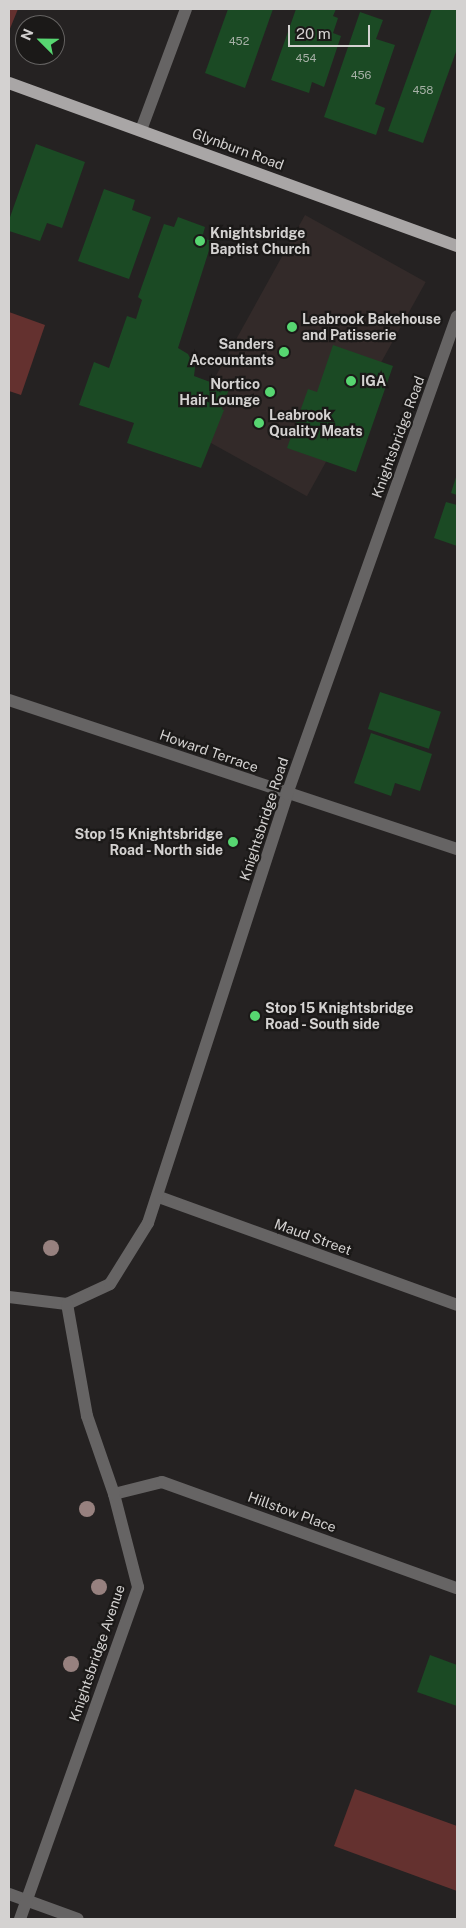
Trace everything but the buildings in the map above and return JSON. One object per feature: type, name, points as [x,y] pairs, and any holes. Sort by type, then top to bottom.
[{"type":"main road","name":"Glynburn Road","points":[[9,83],[457,246]]},
{"type":"street","points":[[141,130],[186,9]]},
{"type":"street","name":"Knightsbridge Road","points":[[67,1304],[110,1284],[148,1223],[159,1197],[287,794],[457,316]]},
{"type":"street","name":"Howard Terrace","points":[[9,700],[457,849]]},
{"type":"street","name":"Maud Street","points":[[159,1197],[457,1305]]},
{"type":"street","points":[[9,1297],[67,1304]]},
{"type":"street","name":"Knightsbridge Avenue","points":[[20,1919],[138,1587],[114,1494],[87,1416],[67,1304]]},
{"type":"street","name":"Hillstow Place","points":[[114,1494],[162,1482],[457,1588]]},
{"type":"street","points":[[9,1894],[78,1919]]},
{"type":"shaded area","points":[[9,9],[18,9],[15,15],[9,31]]},
{"type":"shaded area","points":[[305,215],[426,282],[307,496],[186,429]]},
{"type":"shaded area","points":[[9,312],[45,325],[21,395],[9,391]]},
{"type":"shaded area","points":[[355,1789],[457,1826],[457,1891],[334,1846]]},
{"type":"place","name":"Knightsbridge Baptist Church","points":[[200,241]]},
{"type":"place","name":"Leabrook Bakehouse and Patisserie","points":[[292,327]]},
{"type":"place","name":"Sanders Accountants","points":[[284,352]]},
{"type":"place","name":"IGA","points":[[351,381]]},
{"type":"place","name":"Nortico Hair Lounge","points":[[270,392]]},
{"type":"place","name":"Leabrook Quality Meats","points":[[259,423]]},
{"type":"place","name":"Stop 15 Knightsbridge Road - North side","points":[[233,842]]},
{"type":"place","name":"Stop 15 Knightsbridge Road - South side","points":[[255,1016]]}]
